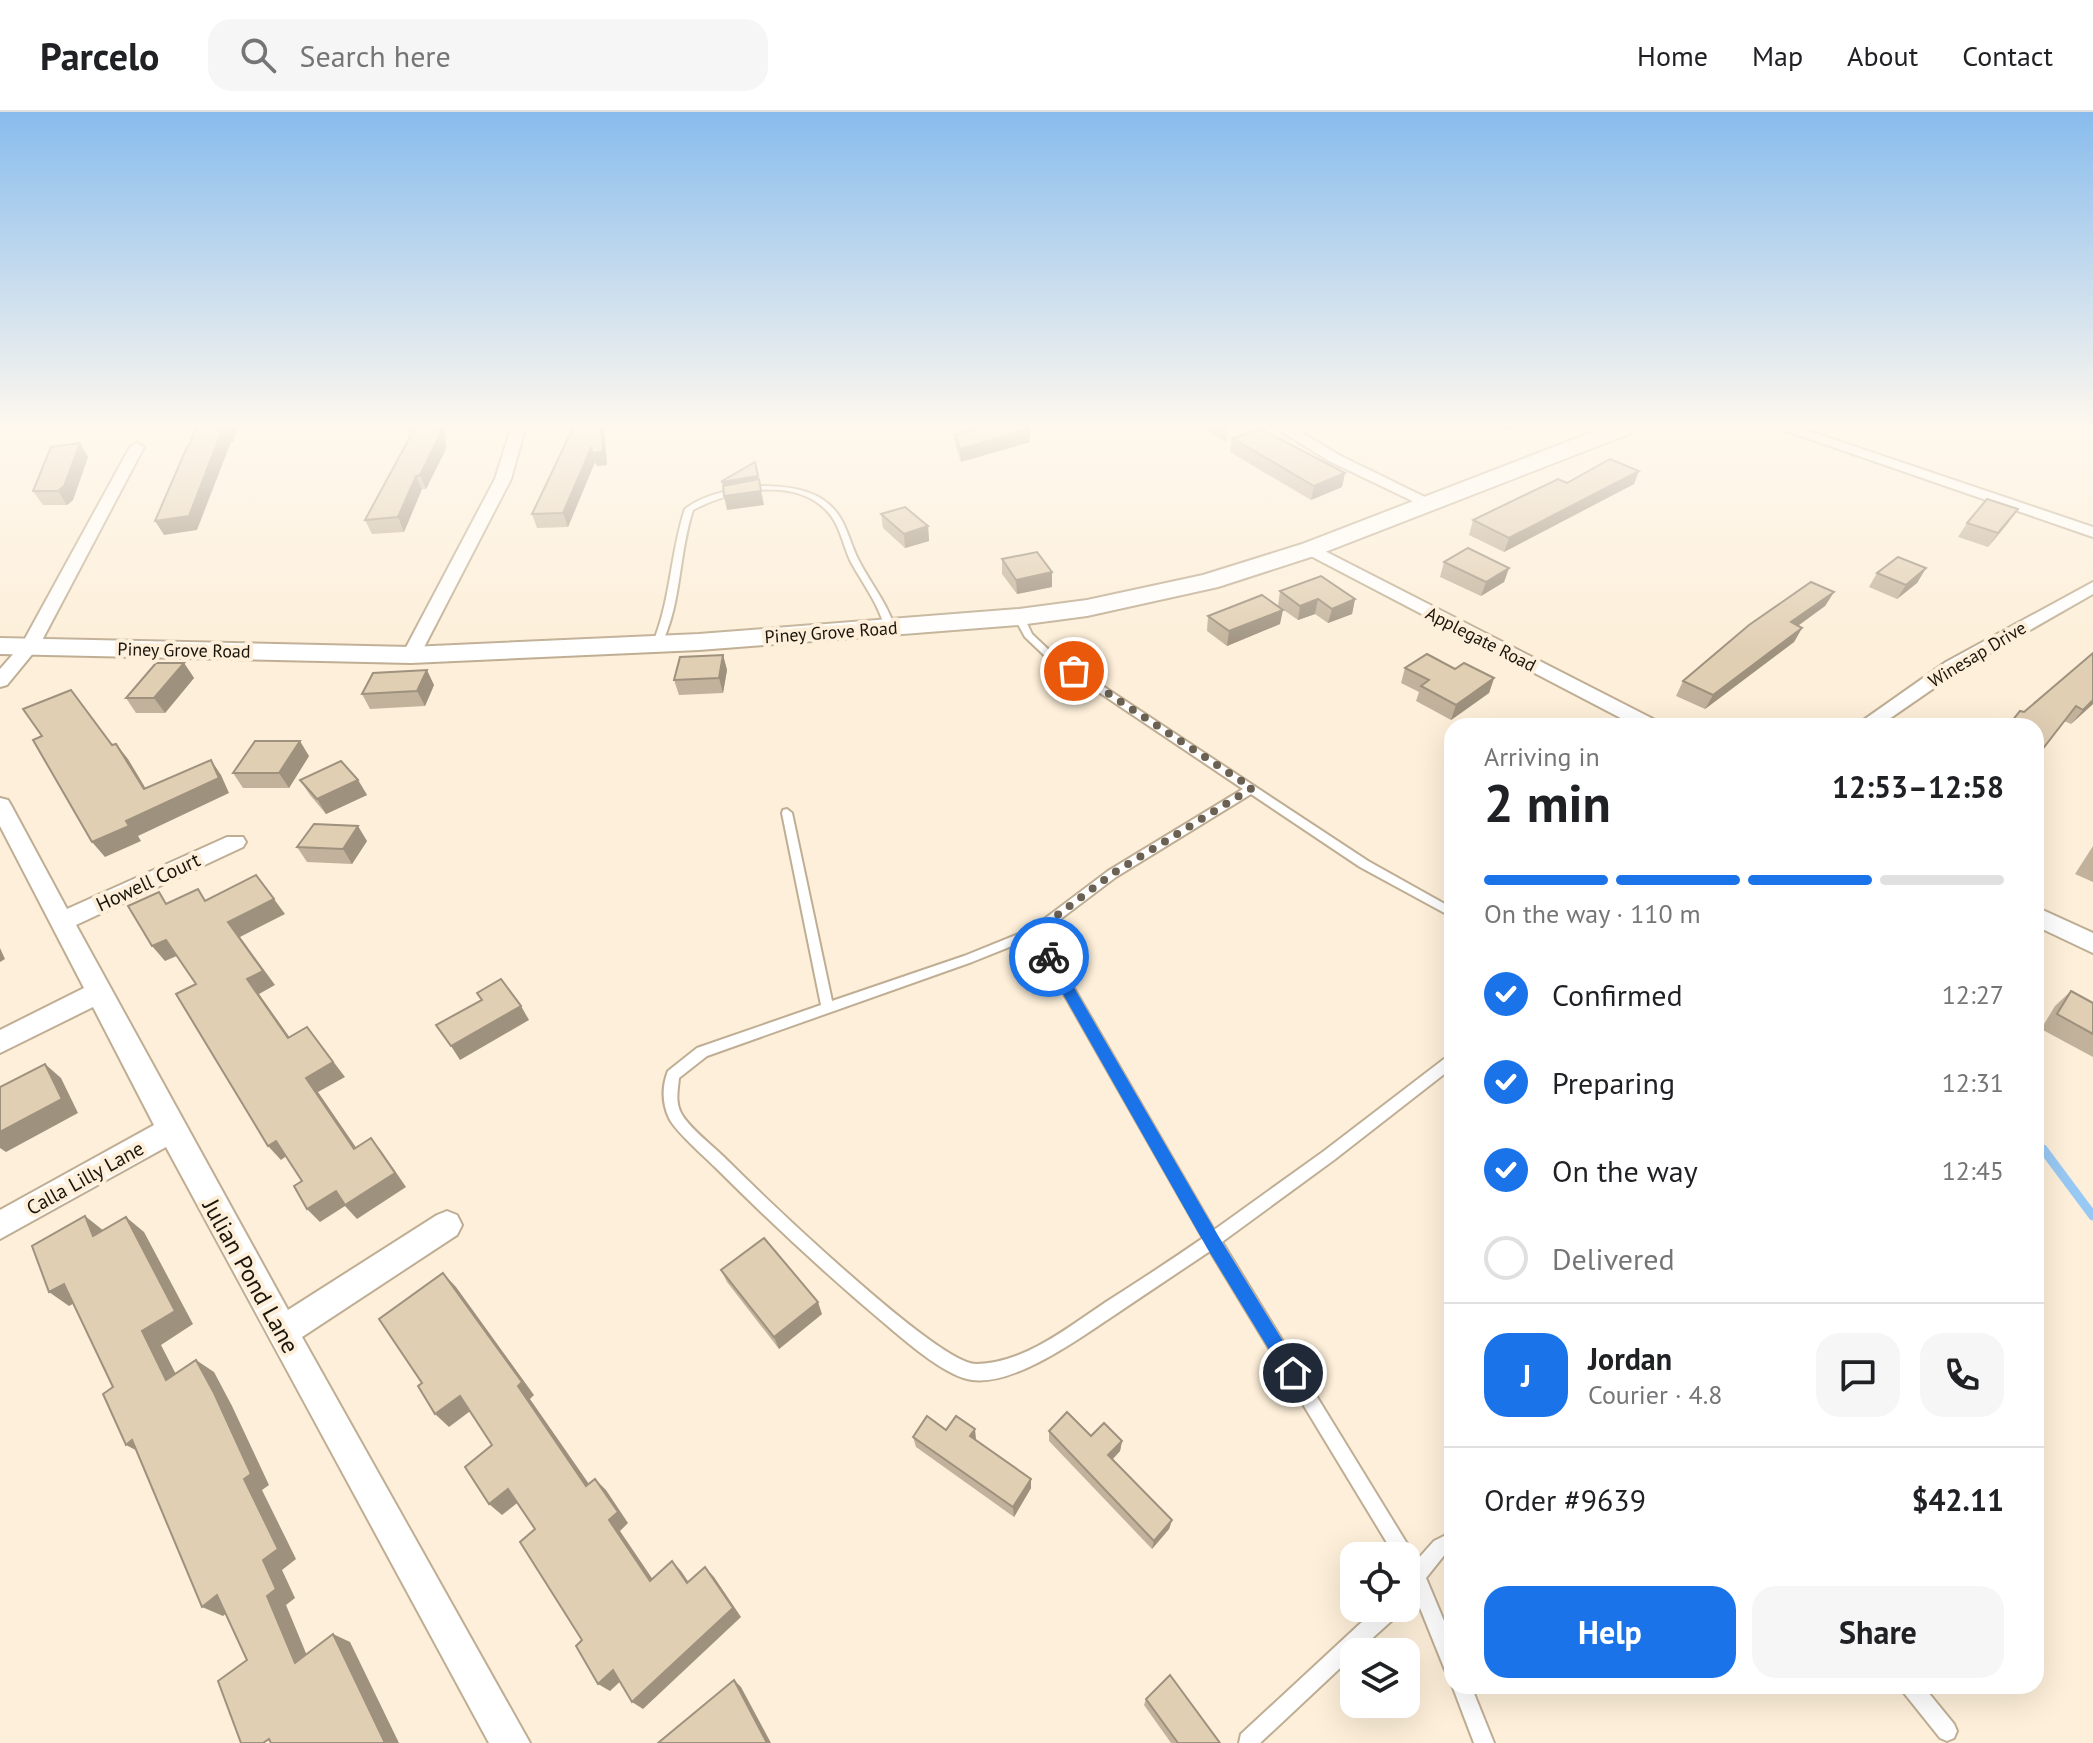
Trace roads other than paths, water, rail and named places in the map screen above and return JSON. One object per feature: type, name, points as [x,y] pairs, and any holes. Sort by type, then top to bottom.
[{"type":"main road","name":"Piney Grove Road","points":[[0,646],[411,655],[657,645],[1019,617],[1151,596],[1311,549],[1438,501]]},
{"type":"street","points":[[0,681],[30,646],[108,501]]},
{"type":"street","points":[[411,655],[491,501]]},
{"type":"street","points":[[1425,501],[1431,504]]},
{"type":"street","points":[[2001,501],[2093,532]]},
{"type":"street","name":"Applegate Road","points":[[1311,549],[1636,718]]},
{"type":"street","name":"Winesap Drive","points":[[1877,718],[1953,666],[2093,587]]},
{"type":"street","name":"Julian Pond Lane","points":[[2,813],[171,1130],[510,1743]]},
{"type":"street","name":"Howell Court","points":[[61,922],[235,842]]},
{"type":"street","points":[[2044,920],[2093,944]]},
{"type":"street","points":[[0,1042],[97,993]]},
{"type":"street","name":"Calla Lilly Lane","points":[[0,1225],[171,1130]]},
{"type":"street","points":[[282,1332],[447,1225]]},
{"type":"lane","points":[[657,645],[671,603],[676,557],[689,509],[701,501]]},
{"type":"lane","points":[[821,501],[831,509],[856,562],[886,610],[890,628]]},
{"type":"lane","points":[[1019,617],[1028,635],[1048,654],[1364,864],[1444,909]]},
{"type":"lane","points":[[1252,788],[1112,874],[1035,932],[968,959],[702,1052],[673,1075],[670,1100],[676,1118],[889,1319],[945,1363],[969,1373],[1004,1368],[1049,1348],[1213,1242],[1444,1067]]},
{"type":"lane","points":[[787,813],[827,1006]]},
{"type":"lane","points":[[1035,932],[1213,1242],[1396,1542]]},
{"type":"lane","points":[[1420,1571],[1444,1545]]},
{"type":"lane","points":[[1420,1600],[1444,1647]]},
{"type":"lane","points":[[1248,1741],[1376,1622]]},
{"type":"lane","points":[[1464,1694],[1484,1743]]},
{"type":"lane","points":[[1917,1694],[1947,1731]]},
{"type":"waterway","points":[[2044,1150],[2093,1216]]}]
